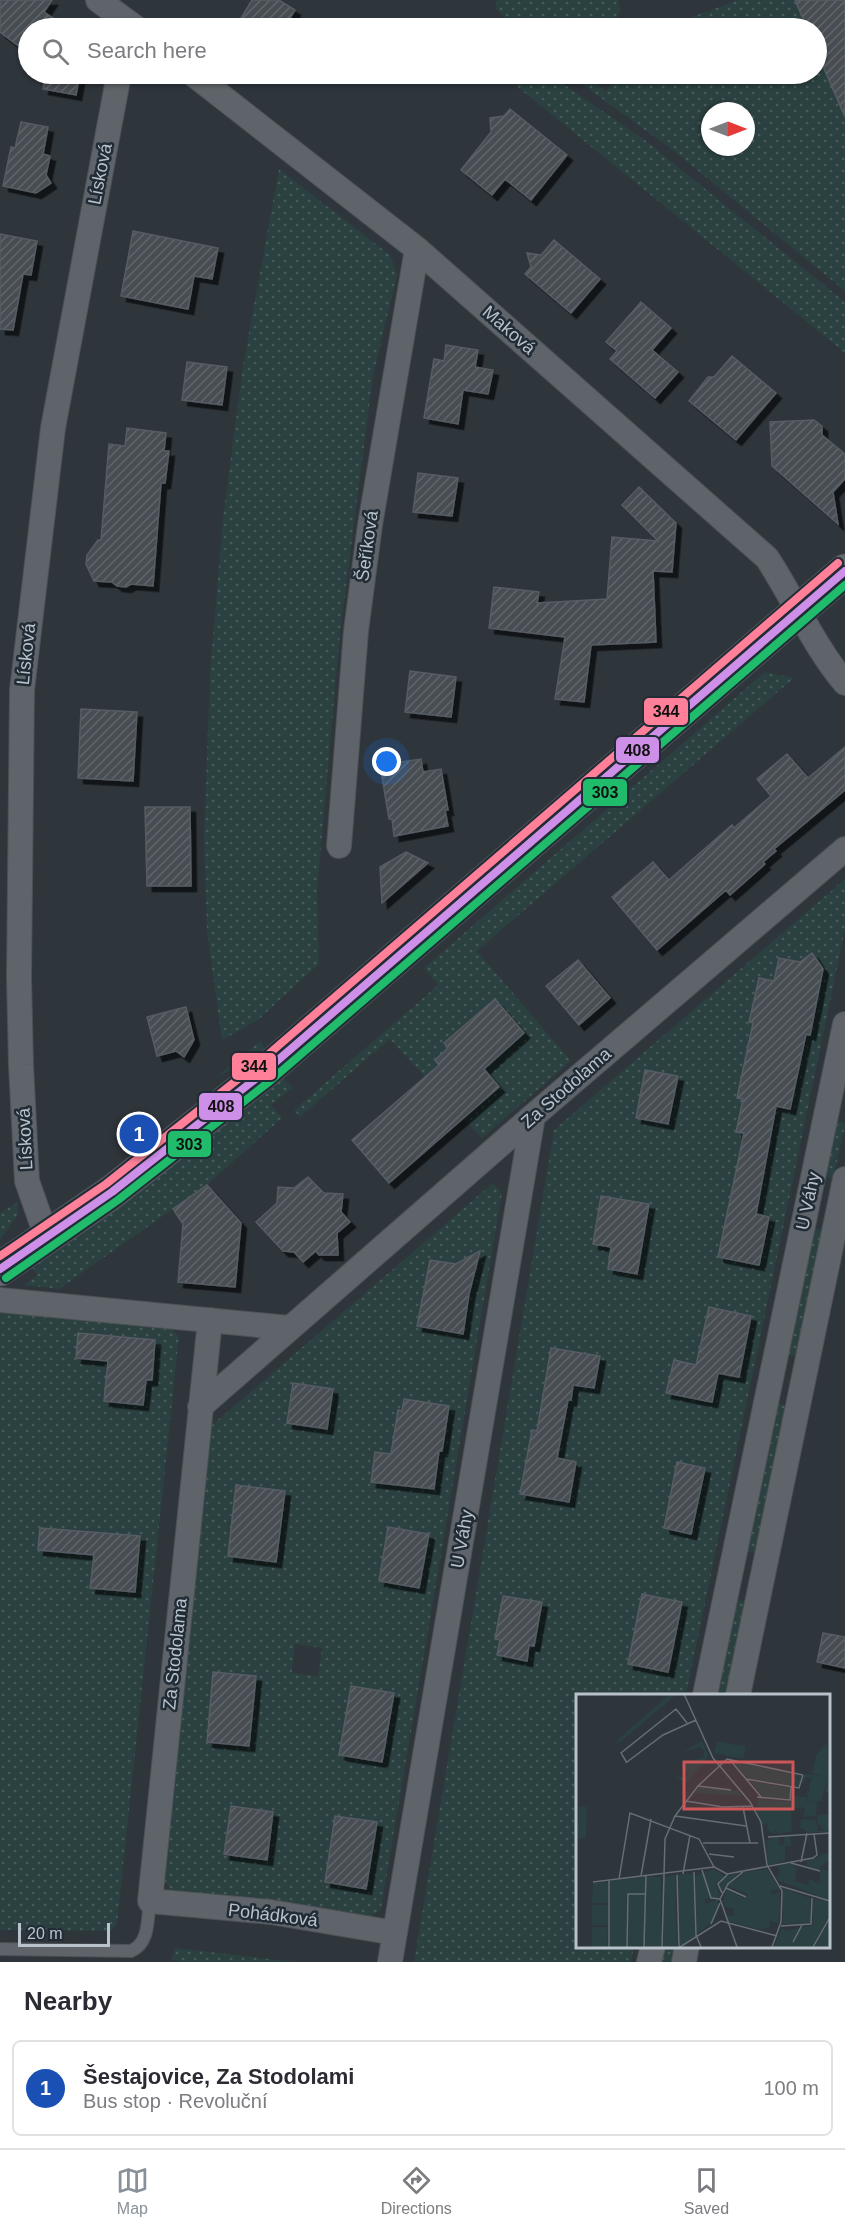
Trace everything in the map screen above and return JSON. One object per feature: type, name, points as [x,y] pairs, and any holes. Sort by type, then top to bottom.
[{"type":"street","points":[[98,0],[120,18]]},
{"type":"street","name":"Lísková","points":[[47,1238],[27,1181],[10,1067],[19,977],[22,690],[53,428],[117,84]]},
{"type":"street","name":"Maková","points":[[207,84],[417,249],[767,558],[799,610]]},
{"type":"street","name":"Šeříková","points":[[339,846],[356,631],[368,537],[417,249]]},
{"type":"street","points":[[0,1269],[47,1238],[157,1158],[263,1073],[845,572]]},
{"type":"street","points":[[799,610],[826,660],[845,682]]},
{"type":"street","name":"Za Stodolama","points":[[200,1407],[533,1116],[845,849]]},
{"type":"street","name":"U Váhy","points":[[705,1694],[845,1024]]},
{"type":"street","name":"U Váhy","points":[[390,1962],[533,1116]]},
{"type":"street","name":"U Váhy","points":[[738,1694],[845,1179]]},
{"type":"street","points":[[0,1300],[289,1328]]},
{"type":"street","name":"Za Stodolama","points":[[150,1901],[210,1320]]},
{"type":"street","name":"Pohádková","points":[[150,1901],[271,1912],[395,1934]]},
{"type":"street","points":[[649,1962],[653,1947]]},
{"type":"street","points":[[684,1962],[687,1947]]},
{"type":"lane","points":[[0,1949],[131,1952],[141,1945],[145,1937],[150,1901]]},
{"type":"green space","points":[[496,0],[618,0],[620,9],[618,18],[505,18],[496,9]]},
{"type":"green space","points":[[738,0],[795,0],[803,18],[689,18]]},
{"type":"green space","points":[[827,74],[845,117],[845,291],[674,151],[582,84],[597,84],[606,91],[611,84],[827,84]]},
{"type":"green space","points":[[514,84],[564,84],[646,141],[845,302],[845,353]]},
{"type":"green space","points":[[279,169],[390,255],[397,275],[373,376],[340,633],[317,890],[319,964],[258,1020],[222,1040],[207,932],[204,839],[210,672],[223,518],[243,366]]},
{"type":"green space","points":[[765,672],[794,678],[477,951],[571,1061],[482,1138],[390,1039],[300,1117],[294,1110],[438,985],[424,968]]},
{"type":"green space","points":[[845,879],[845,929],[686,1694],[576,1694],[576,1947],[634,1947],[631,1962],[414,1962],[554,1130]]},
{"type":"green space","points":[[260,1041],[267,1051],[215,1078]]},
{"type":"green space","points":[[280,1075],[293,1088],[271,1105],[282,1118],[207,1185],[59,1289],[24,1285],[37,1275],[31,1265]]},
{"type":"green space","points":[[838,1121],[843,1122],[845,1126],[834,1175],[831,1178],[826,1177],[824,1173],[834,1124]]},
{"type":"green space","points":[[493,1183],[502,1193],[381,1909],[371,1917],[172,1891],[164,1881],[211,1426]],"holes":[[[295,1644],[322,1648],[318,1676],[292,1673]]]},
{"type":"green space","points":[[18,1202],[18,1215],[0,1240],[0,1213]]},
{"type":"green space","points":[[816,1229],[821,1230],[822,1234],[797,1354],[794,1356],[789,1355],[788,1352],[812,1232]]},
{"type":"green space","points":[[0,1310],[171,1327],[179,1337],[117,1924],[111,1931],[0,1930]]},
{"type":"green space","points":[[779,1404],[784,1405],[786,1409],[757,1550],[754,1553],[748,1552],[776,1407]]},
{"type":"green space","points":[[744,1601],[746,1604],[727,1694],[716,1694],[736,1602]]},
{"type":"green space","points":[[665,1947],[675,1947],[672,1962],[661,1962]]},
{"type":"green space","points":[[175,1948],[296,1962],[183,1962],[172,1960]]},
{"type":"building","points":[[0,0],[52,0],[44,12],[53,18],[18,18],[18,46],[0,32]]},
{"type":"building","points":[[252,0],[279,0],[295,10],[290,18],[241,18]]},
{"type":"building","points":[[795,0],[845,0],[845,117],[827,75],[827,18],[803,18]]},
{"type":"building","points":[[44,84],[78,84],[76,95],[43,89]]},
{"type":"building","points":[[510,109],[567,155],[531,200],[505,179],[492,195],[461,170],[491,132],[490,118],[504,116]]},
{"type":"building","points":[[21,122],[48,127],[43,154],[50,156],[46,175],[51,183],[36,193],[3,186],[11,147],[15,148]]},
{"type":"building","points":[[133,231],[218,248],[212,279],[194,276],[188,309],[121,296]]},
{"type":"building","points":[[0,234],[37,241],[31,275],[23,274],[13,330],[0,329]]},
{"type":"building","points":[[554,240],[600,279],[571,313],[525,274],[531,267],[527,253],[541,255]]},
{"type":"building","points":[[641,302],[671,328],[652,350],[678,372],[655,398],[610,359],[617,351],[606,342]]},
{"type":"building","points":[[446,345],[478,350],[475,367],[493,370],[488,394],[463,390],[458,424],[424,418],[434,359],[444,361]]},
{"type":"building","points":[[732,356],[776,393],[736,440],[689,401],[708,377],[714,377]]},
{"type":"building","points":[[187,362],[227,367],[222,405],[182,400]]},
{"type":"building","points":[[814,420],[822,426],[822,435],[845,454],[845,479],[833,492],[838,524],[772,466],[770,422]]},
{"type":"building","points":[[127,428],[166,433],[164,451],[169,451],[165,483],[161,483],[153,586],[131,584],[126,587],[117,586],[112,582],[94,581],[86,564],[87,555],[98,540],[101,540],[109,444],[125,446]]},
{"type":"building","points":[[418,473],[458,478],[452,516],[413,512]]},
{"type":"building","points":[[639,487],[676,523],[672,572],[653,571],[656,642],[591,645],[584,702],[555,699],[565,637],[489,628],[494,587],[539,592],[537,603],[607,599],[612,537],[658,541],[622,505]]},
{"type":"building","points":[[410,671],[456,677],[451,717],[405,712]]},
{"type":"building","points":[[81,709],[137,712],[133,781],[78,778]]},
{"type":"building","points":[[845,747],[845,790],[774,849],[776,851],[763,862],[765,864],[730,895],[726,890],[657,950],[612,897],[653,862],[669,880],[732,825],[734,828],[771,796],[757,779],[787,754],[808,778]]},
{"type":"building","points":[[421,759],[423,772],[441,769],[448,810],[445,810],[448,826],[394,836],[380,765]]},
{"type":"building","points":[[145,807],[190,807],[191,886],[147,886]]},
{"type":"building","points":[[406,852],[428,863],[382,903],[380,867]]},
{"type":"building","points":[[812,953],[823,969],[810,1035],[806,1034],[790,1109],[776,1106],[756,1214],[769,1217],[759,1265],[718,1257],[744,1133],[736,1132],[743,1099],[737,1098],[753,1023],[749,1022],[759,978],[774,981],[779,958],[800,962]]},
{"type":"building","points":[[578,960],[610,998],[579,1025],[546,986]]},
{"type":"building","points":[[495,999],[524,1033],[484,1069],[499,1087],[389,1183],[352,1140],[439,1065],[435,1060],[448,1048],[444,1043]]},
{"type":"building","points":[[186,1007],[194,1040],[184,1057],[176,1051],[157,1056],[147,1017]]},
{"type":"building","points":[[645,1070],[678,1076],[668,1124],[636,1118]]},
{"type":"building","points":[[308,1177],[324,1193],[343,1194],[341,1212],[350,1222],[337,1233],[338,1255],[319,1255],[316,1251],[303,1262],[294,1252],[283,1251],[256,1222],[277,1203],[278,1187],[294,1188]]},
{"type":"building","points":[[207,1185],[241,1223],[235,1287],[178,1282],[183,1224],[173,1209]]},
{"type":"building","points":[[601,1196],[649,1204],[637,1274],[608,1269],[611,1247],[593,1244]]},
{"type":"building","points":[[480,1251],[469,1294],[463,1334],[417,1326],[430,1260],[456,1264]]},
{"type":"building","points":[[709,1307],[751,1316],[739,1377],[718,1373],[712,1402],[666,1393],[674,1360],[696,1365]]},
{"type":"building","points":[[78,1333],[155,1340],[152,1380],[146,1380],[143,1405],[104,1401],[108,1361],[76,1358]]},
{"type":"building","points":[[551,1348],[600,1356],[594,1388],[573,1385],[571,1400],[568,1400],[557,1458],[576,1462],[569,1502],[520,1494],[532,1430],[537,1431]]},
{"type":"building","points":[[293,1383],[333,1389],[327,1429],[287,1423]]},
{"type":"building","points":[[404,1399],[449,1406],[442,1451],[439,1451],[434,1489],[371,1482],[375,1452],[391,1454],[398,1410],[402,1411]]},
{"type":"building","points":[[677,1462],[705,1468],[691,1534],[664,1528]]},
{"type":"building","points":[[236,1485],[285,1491],[276,1562],[228,1556]]},
{"type":"building","points":[[388,1527],[429,1534],[419,1588],[379,1581]]},
{"type":"building","points":[[40,1528],[140,1536],[135,1592],[90,1588],[94,1555],[38,1550]]},
{"type":"building","points":[[642,1594],[682,1602],[668,1672],[628,1664]]},
{"type":"building","points":[[503,1596],[542,1602],[534,1646],[529,1645],[527,1661],[497,1655],[500,1640],[495,1639]]},
{"type":"building","points":[[823,1633],[845,1637],[845,1668],[817,1662]]},
{"type":"building","points":[[213,1672],[256,1676],[249,1746],[207,1742]]},
{"type":"building","points":[[351,1686],[394,1693],[382,1762],[339,1755]]},
{"type":"building","points":[[231,1806],[273,1812],[267,1860],[224,1854]]},
{"type":"building","points":[[335,1816],[377,1822],[366,1889],[325,1882]]},
{"type":"transit line","name":"344","points":[[0,1256],[106,1184],[256,1065],[838,563]]},
{"type":"transit line","name":"408","points":[[0,1269],[112,1192],[263,1073],[845,571]]},
{"type":"transit line","name":"303","points":[[6,1278],[118,1200],[270,1081],[845,585]]},
{"type":"place","name":"Šestajovice, Za Stodolami","points":[[139,1134]]}]
